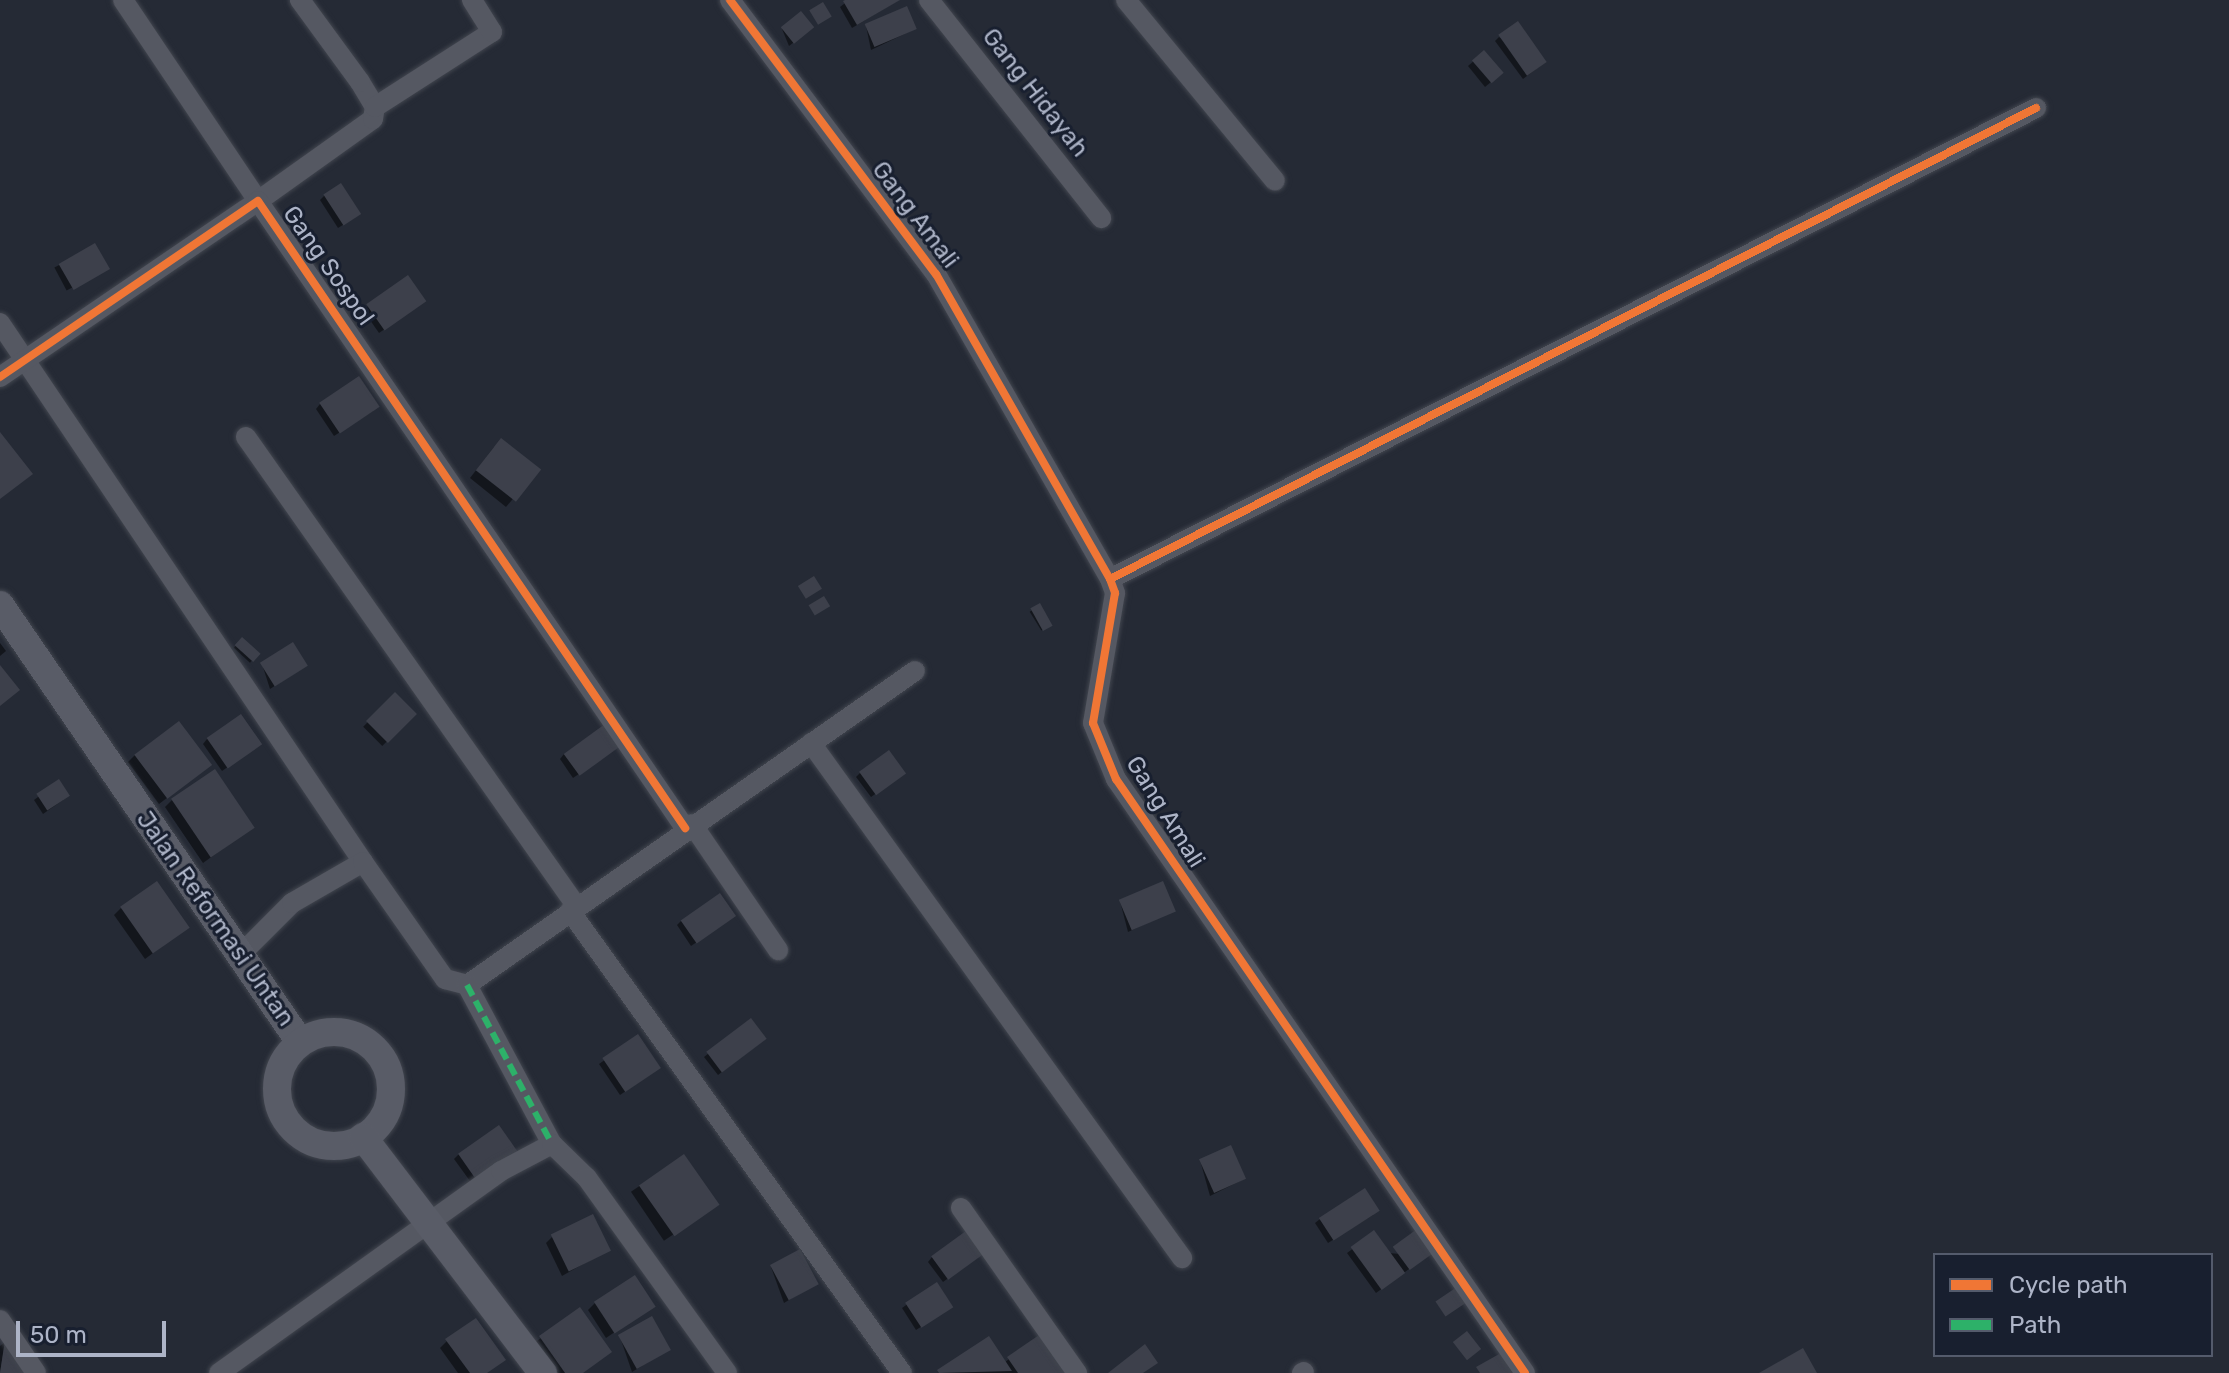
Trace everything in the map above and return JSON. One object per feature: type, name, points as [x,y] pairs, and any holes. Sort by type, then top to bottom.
[{"type":"street","points":[[123,0],[258,201],[364,128],[375,107],[492,32],[472,0]]},
{"type":"street","points":[[300,0],[375,107]]},
{"type":"street","name":"Gang Amali","points":[[730,0],[936,274],[1110,579],[1115,593],[1093,723],[1116,779],[1525,1373]]},
{"type":"street","name":"Gang Hidayah","points":[[929,0],[1101,218]]},
{"type":"street","points":[[1126,0],[1275,181]]},
{"type":"street","points":[[1110,579],[2036,108]]},
{"type":"street","name":"Gang Sospol","points":[[0,377],[258,201],[688,826],[778,950]]},
{"type":"street","points":[[0,323],[445,979],[467,985],[552,1144],[587,1178],[727,1373]]},
{"type":"street","points":[[246,437],[902,1373]]},
{"type":"street","name":"Jalan Reformasi Untan","points":[[0,605],[300,1042],[277,1078],[286,1120],[321,1144],[363,1137]]},
{"type":"street","points":[[467,985],[688,826],[915,671]]},
{"type":"street","points":[[811,743],[1182,1258]]},
{"type":"street","points":[[240,955],[292,903],[363,862]]},
{"type":"street","points":[[300,1042],[344,1032],[381,1057],[390,1101],[363,1137],[434,1222],[543,1373]]},
{"type":"street","points":[[219,1373],[540,1145],[552,1144]]},
{"type":"street","points":[[961,1208],[1077,1373]]},
{"type":"street","points":[[0,1320],[36,1373]]},
{"type":"building","points":[[845,0],[900,0],[857,25],[843,1]]},
{"type":"building","points":[[823,2],[832,17],[818,25],[809,10]]},
{"type":"building","points":[[907,6],[917,29],[874,47],[865,24]]},
{"type":"building","points":[[801,11],[814,27],[794,44],[781,27]]},
{"type":"building","points":[[1518,21],[1547,62],[1527,76],[1498,35]]},
{"type":"building","points":[[1484,50],[1504,73],[1492,83],[1472,60]]},
{"type":"building","points":[[341,183],[361,214],[344,225],[323,194]]},
{"type":"building","points":[[95,243],[110,269],[74,290],[59,264]]},
{"type":"building","points":[[408,275],[426,301],[385,330],[366,304]]},
{"type":"building","points":[[359,376],[380,407],[340,434],[319,403]]},
{"type":"building","points":[[0,432],[33,474],[0,499]]},
{"type":"building","points":[[501,438],[541,469],[516,502],[476,470]]},
{"type":"building","points":[[814,576],[822,589],[806,599],[798,586]]},
{"type":"building","points":[[824,596],[830,606],[815,616],[809,605]]},
{"type":"building","points":[[1040,603],[1053,626],[1043,631],[1030,608]]},
{"type":"building","points":[[242,637],[261,654],[253,662],[235,645]]},
{"type":"building","points":[[293,642],[308,666],[275,686],[260,663]]},
{"type":"building","points":[[0,665],[20,690],[0,706]]},
{"type":"building","points":[[395,692],[417,714],[388,743],[366,721]]},
{"type":"building","points":[[241,714],[262,744],[228,768],[207,738]]},
{"type":"building","points":[[179,721],[212,765],[167,799],[134,755]]},
{"type":"building","points":[[605,724],[621,746],[580,776],[564,754]]},
{"type":"building","points":[[889,750],[906,773],[876,795],[859,772]]},
{"type":"building","points":[[215,769],[255,828],[211,857],[171,799]]},
{"type":"building","points":[[59,779],[70,796],[47,810],[36,794]]},
{"type":"building","points":[[157,881],[190,928],[153,954],[120,907]]},
{"type":"building","points":[[1163,881],[1176,911],[1132,930],[1119,900]]},
{"type":"building","points":[[720,893],[736,916],[697,943],[681,921]]},
{"type":"building","points":[[751,1018],[767,1039],[722,1072],[706,1052]]},
{"type":"building","points":[[638,1034],[661,1068],[625,1092],[602,1058]]},
{"type":"building","points":[[499,1125],[517,1151],[476,1180],[458,1154]]},
{"type":"building","points":[[1231,1145],[1246,1179],[1214,1193],[1199,1159]]},
{"type":"building","points":[[684,1154],[720,1205],[675,1236],[639,1186]]},
{"type":"building","points":[[1365,1188],[1380,1211],[1334,1241],[1319,1218]]},
{"type":"building","points":[[593,1214],[611,1251],[569,1271],[551,1235]]},
{"type":"building","points":[[970,1228],[987,1251],[948,1280],[931,1256]]},
{"type":"building","points":[[1417,1229],[1434,1252],[1410,1270],[1393,1247]]},
{"type":"building","points":[[1374,1230],[1405,1273],[1382,1290],[1351,1247]]},
{"type":"building","points":[[800,1249],[819,1284],[789,1300],[770,1265]]},
{"type":"building","points":[[635,1275],[656,1307],[615,1334],[594,1302]]},
{"type":"building","points":[[937,1282],[953,1307],[921,1328],[905,1303]]},
{"type":"building","points":[[1457,1287],[1467,1302],[1446,1316],[1435,1302]]},
{"type":"building","points":[[580,1307],[612,1352],[583,1373],[565,1373],[539,1336]]},
{"type":"building","points":[[652,1316],[671,1350],[637,1369],[618,1335]]},
{"type":"building","points":[[476,1318],[506,1360],[487,1373],[470,1373],[445,1339]]},
{"type":"building","points":[[1045,1331],[1068,1373],[1018,1373],[1007,1357]]},
{"type":"building","points":[[1467,1331],[1481,1349],[1467,1360],[1453,1342]]},
{"type":"building","points":[[989,1336],[1012,1371],[939,1373],[937,1370]]},
{"type":"building","points":[[5,1340],[29,1373],[0,1373]]},
{"type":"building","points":[[1145,1344],[1158,1363],[1143,1373],[1108,1373]]},
{"type":"building","points":[[1803,1348],[1817,1373],[1759,1373]]},
{"type":"building","points":[[1501,1353],[1512,1373],[1480,1373],[1476,1367]]},
{"type":"marked path","points":[[467,985],[552,1144]]},
{"type":"cycle path","points":[[730,0],[936,274],[1110,579],[1115,593],[1093,723],[1116,779],[1525,1373]]},
{"type":"cycle path","points":[[1110,579],[2036,108]]},
{"type":"cycle path","points":[[0,377],[258,201],[685,828]]}]
